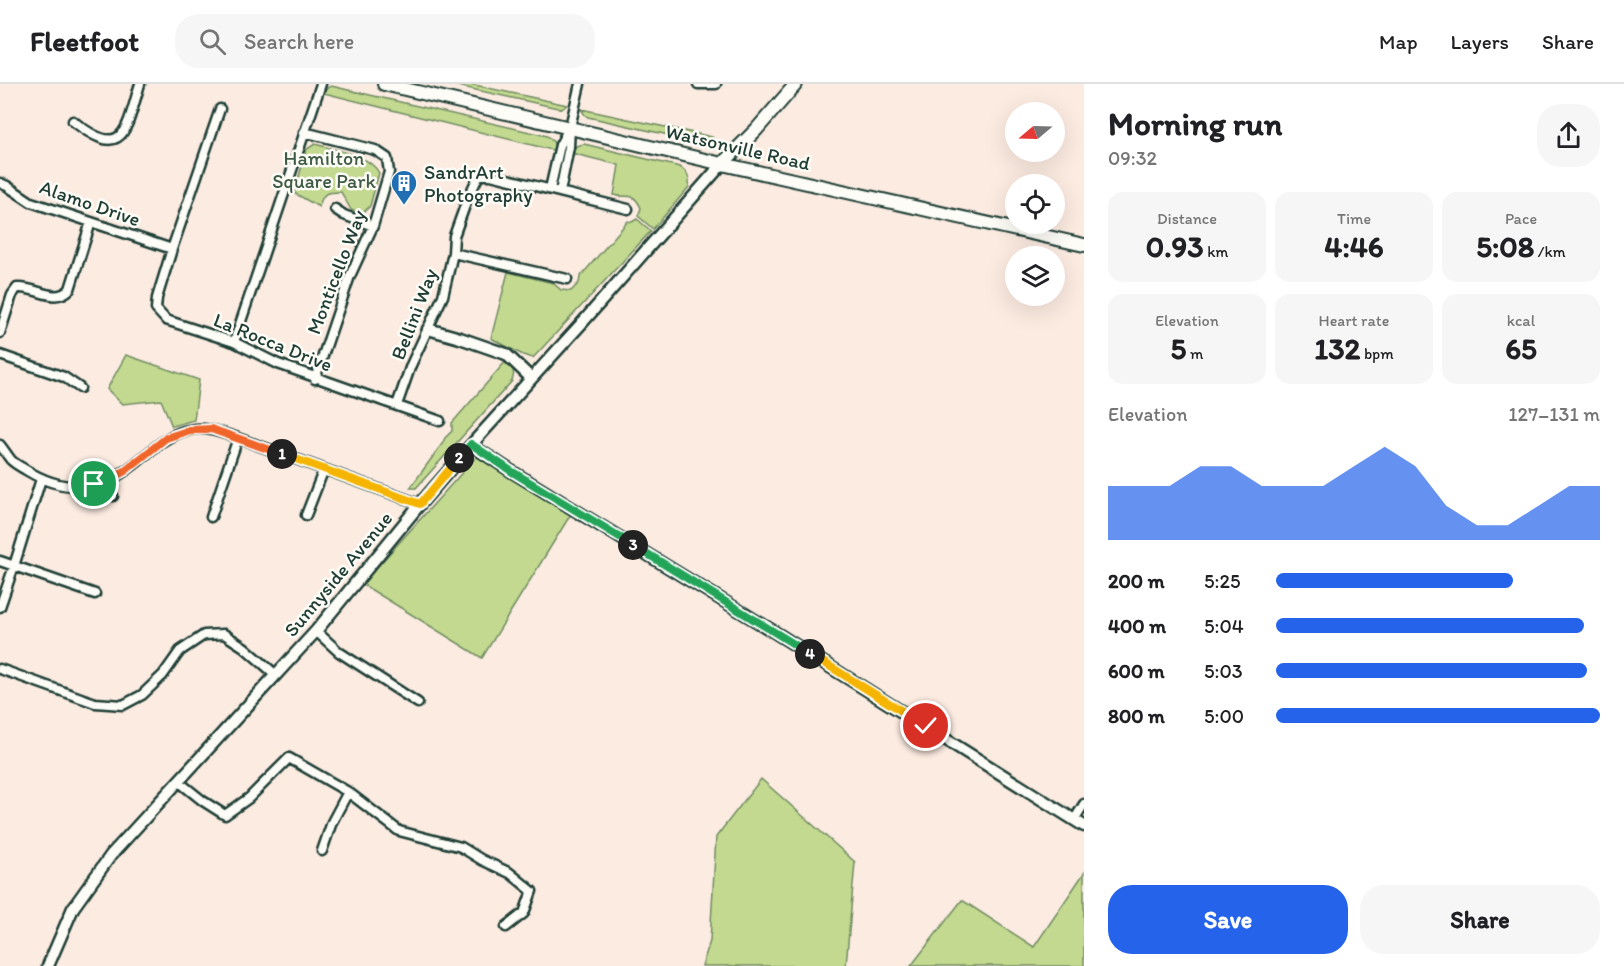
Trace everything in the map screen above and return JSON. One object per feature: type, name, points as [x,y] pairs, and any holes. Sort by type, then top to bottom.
[{"type":"main road","name":"Watsonville Road","points":[[384,84],[722,164],[1084,245]]},
{"type":"main road","points":[[722,164],[756,130],[796,84]]},
{"type":"street","points":[[73,121],[98,137],[112,140],[121,136],[127,126],[140,84]]},
{"type":"street","points":[[234,342],[321,84]]},
{"type":"street","points":[[560,192],[569,147],[570,127],[580,84]]},
{"type":"street","points":[[698,84],[716,84]]},
{"type":"street","points":[[172,249],[220,109]]},
{"type":"street","points":[[550,189],[560,145],[570,127]]},
{"type":"street","name":"Monticello Way","points":[[304,132],[375,150],[387,158],[389,172],[373,226],[350,276],[315,379]]},
{"type":"street","name":"Sunnyside Avenue","points":[[48,966],[73,908],[111,855],[316,631],[471,444],[582,323],[722,164]]},
{"type":"street","name":"Bellini Way","points":[[397,405],[411,365],[443,296],[453,253],[454,236],[479,175],[550,189],[628,209]]},
{"type":"street","name":"Alamo Drive","points":[[0,183],[31,202],[172,249]]},
{"type":"street","points":[[335,208],[344,215],[373,226]]},
{"type":"street","points":[[0,333],[16,288],[24,287],[57,297],[64,295],[70,289],[91,222]]},
{"type":"street","name":"La Rocca Drive","points":[[172,249],[157,298],[156,309],[166,320],[234,342],[315,379],[440,421]]},
{"type":"street","points":[[453,253],[567,279]]},
{"type":"street","points":[[428,329],[506,354],[531,378]]},
{"type":"street","points":[[0,355],[64,377],[80,388]]},
{"type":"street","points":[[0,445],[12,461],[41,479],[67,486],[94,484],[106,481],[125,471],[166,438],[190,430],[211,429],[420,504]]},
{"type":"street","points":[[211,517],[238,438]]},
{"type":"street","points":[[471,444],[1084,826]]},
{"type":"street","points":[[306,515],[324,469]]},
{"type":"street","points":[[0,607],[41,479]]},
{"type":"street","points":[[106,481],[113,496]]},
{"type":"street","points":[[0,561],[95,594]]},
{"type":"street","points":[[316,631],[339,652],[418,703]]},
{"type":"street","points":[[0,669],[95,703],[123,705],[142,695],[163,675],[180,651],[204,635],[224,634],[276,675]]},
{"type":"street","points":[[178,781],[225,815],[249,798],[289,758],[348,792],[399,831],[461,847],[510,873],[532,891],[524,913],[506,927]]},
{"type":"street","points":[[322,851],[332,822],[348,792]]},
{"type":"street","points":[[1074,820],[1084,804]]},
{"type":"green space","points":[[449,84],[470,84],[567,105],[562,109]]},
{"type":"green space","points":[[331,86],[547,136],[553,142],[556,151],[324,93]]},
{"type":"green space","points":[[581,109],[712,137],[718,146],[588,117]]},
{"type":"green space","name":"Hamilton Square Park","points":[[315,144],[360,157],[368,161],[379,173],[370,206],[362,214],[351,210],[341,192],[326,194],[319,207],[294,193],[307,149]]},
{"type":"green space","points":[[584,144],[680,167],[688,176],[689,187],[653,229],[638,216],[641,208],[635,199],[629,196],[614,195],[619,165],[571,153],[576,146]]},
{"type":"green space","points":[[637,219],[651,231],[533,358],[491,338],[508,272],[553,283],[561,290],[571,291],[579,283],[580,277],[628,221],[632,222]]},
{"type":"green space","points":[[126,355],[199,380],[194,420],[172,426],[161,400],[122,404],[107,389]]},
{"type":"green space","points":[[506,361],[513,370],[512,381],[416,488],[410,488],[452,431],[452,423]]},
{"type":"green space","points":[[477,456],[571,514],[482,658],[362,584]]},
{"type":"green space","points":[[761,779],[855,862],[846,966],[702,966],[710,941],[716,837]]},
{"type":"green space","points":[[1084,873],[1084,966],[911,966],[962,900],[1034,947]]},
{"type":"place","name":"SandrArt Photography","points":[[404,206]]},
{"type":"route","points":[[94,484],[106,481],[125,471],[166,438],[190,430],[211,429],[420,504],[471,444],[511,471],[926,726]]}]
